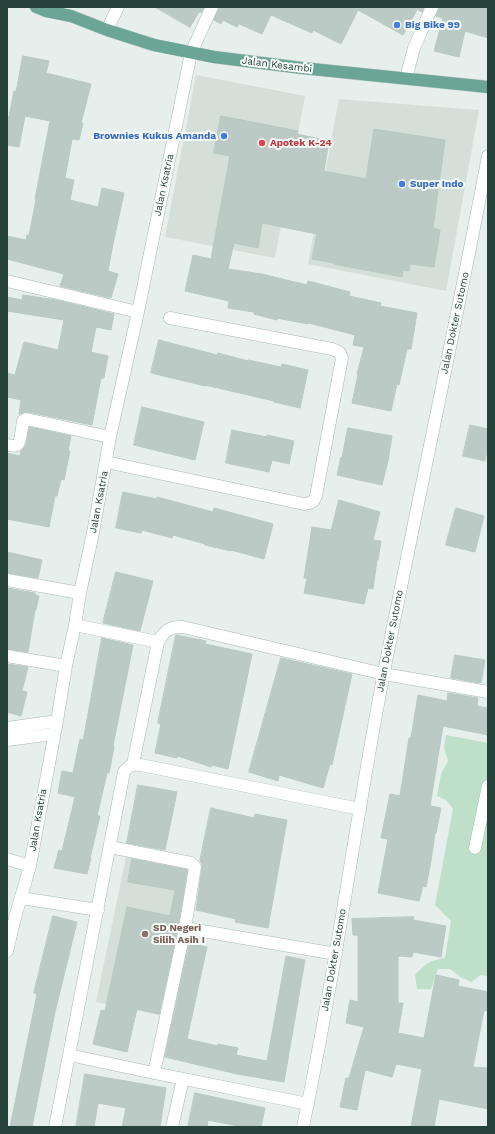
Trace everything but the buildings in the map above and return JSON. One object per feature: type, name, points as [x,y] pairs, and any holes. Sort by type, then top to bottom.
[{"type":"main road","name":"Jalan Kesambi","points":[[36,7],[46,11],[71,16],[107,30],[154,45],[191,53],[287,66],[488,87]]},
{"type":"main road","name":"Jalan Kesambi","points":[[60,7],[71,16]]},
{"type":"street","points":[[107,30],[118,7]]},
{"type":"street","name":"Jalan Ksatria","points":[[7,951],[12,913],[21,898],[30,866],[66,666],[93,533],[110,437],[138,312],[191,53],[212,7]]},
{"type":"street","points":[[406,78],[414,48],[432,7]]},
{"type":"street","name":"Jalan Dokter Sutomo","points":[[303,1127],[336,954],[384,674],[409,544],[467,268],[488,156]]},
{"type":"street","points":[[7,281],[138,312]]},
{"type":"street","points":[[106,462],[304,504],[314,501],[342,358],[339,352],[332,349],[170,318]]},
{"type":"street","points":[[7,445],[15,446],[20,441],[23,421],[26,419],[110,437]]},
{"type":"street","points":[[7,580],[80,593]]},
{"type":"street","points":[[75,625],[158,642]]},
{"type":"street","points":[[133,764],[158,642],[169,628],[183,628],[384,674],[488,692]]},
{"type":"street","points":[[7,656],[66,666]]},
{"type":"street","points":[[7,728],[57,721]]},
{"type":"street","points":[[7,740],[54,734]]},
{"type":"street","points":[[55,1127],[124,772],[129,766],[133,764],[360,809]]},
{"type":"street","points":[[475,848],[488,786]]},
{"type":"street","points":[[110,847],[191,863],[194,865],[195,869],[185,928],[154,1073]]},
{"type":"street","points":[[7,859],[30,866]]},
{"type":"street","points":[[21,898],[98,910]]},
{"type":"street","points":[[185,928],[336,954]]},
{"type":"street","points":[[68,1055],[308,1104]]},
{"type":"street","points":[[172,1127],[183,1079]]},
{"type":"shaded area","points":[[196,75],[305,96],[275,258],[165,237]]},
{"type":"shaded area","points":[[339,99],[479,110],[446,291],[308,264]]},
{"type":"shaded area","name":"SD Negeri Silih Asih I","points":[[127,852],[194,866],[163,1016],[96,1002]]},
{"type":"green space","points":[[446,735],[488,743],[488,976],[481,975],[471,982],[462,978],[450,969],[438,969],[431,989],[417,989],[415,975],[428,963],[445,958],[451,921],[435,905],[453,809],[446,800],[437,796],[441,774],[448,761],[444,748]]},
{"type":"place","name":"Big Bike 99","points":[[397,25]]},
{"type":"place","name":"Brownies Kukus Amanda","points":[[224,136]]},
{"type":"place","name":"Apotek K-24","points":[[262,143]]},
{"type":"place","name":"Super Indo","points":[[402,184]]},
{"type":"place","name":"SD Negeri Silih Asih I","points":[[145,934]]}]
